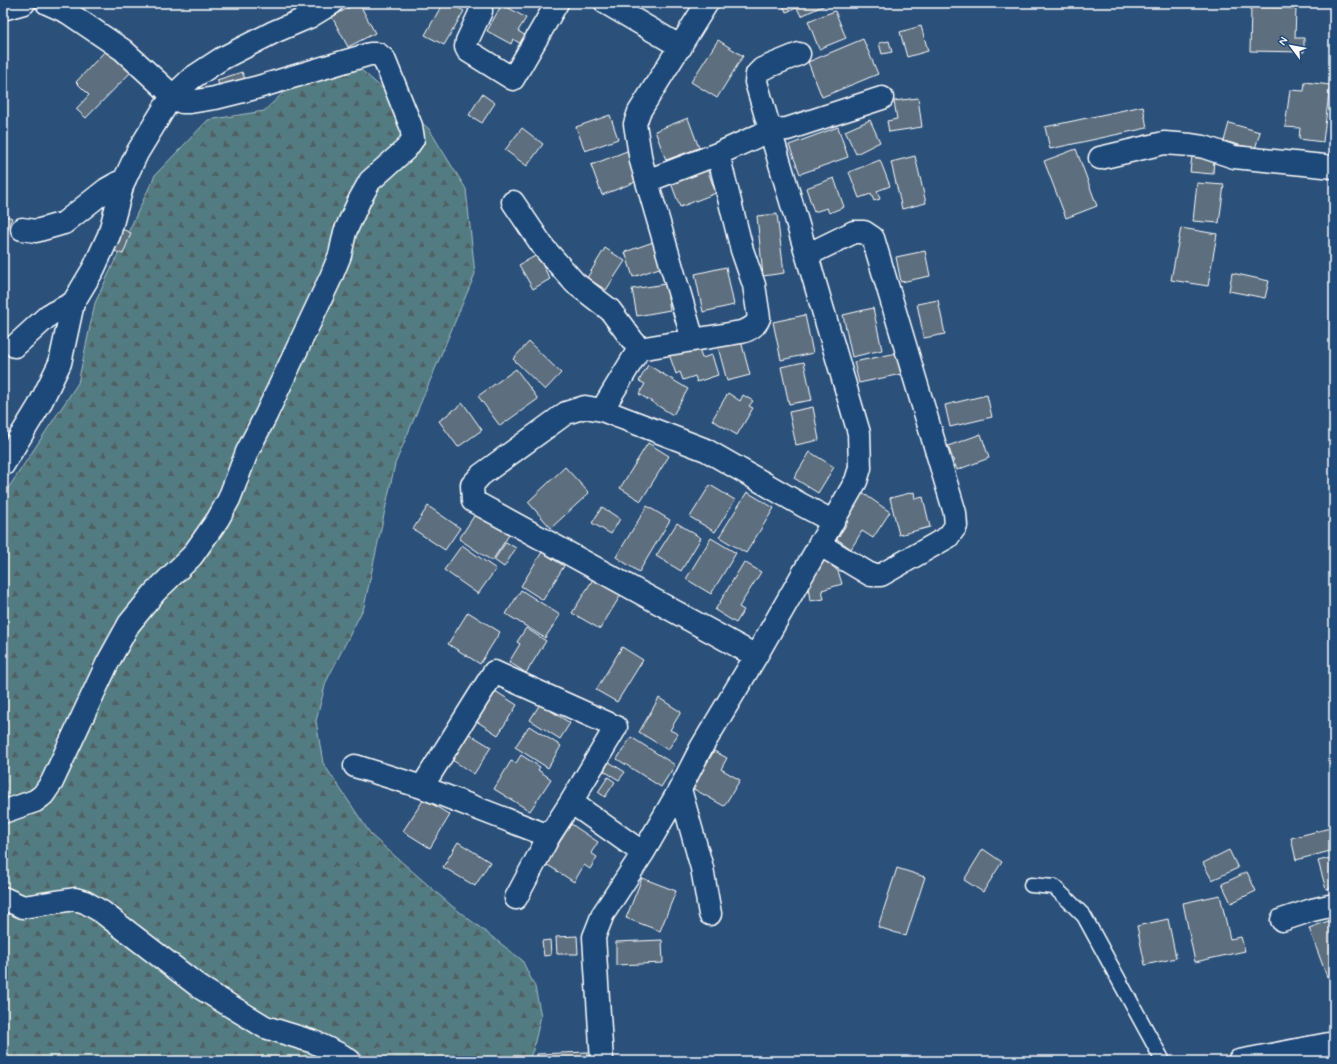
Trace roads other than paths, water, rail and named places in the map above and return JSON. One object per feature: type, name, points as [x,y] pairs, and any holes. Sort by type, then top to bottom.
[{"type":"street","points":[[3,9],[24,3]]},
{"type":"street","points":[[3,812],[35,801],[43,795],[52,782],[108,662],[129,624],[155,592],[192,556],[218,519],[229,499],[247,452],[331,277],[340,255],[345,232],[360,199],[370,181],[406,149],[413,139],[411,126],[384,59],[378,54],[370,54],[255,88],[215,98],[182,102],[173,96],[123,50],[67,12],[47,3]]},
{"type":"street","points":[[3,465],[39,406],[60,363],[73,303],[94,268],[109,235],[125,179],[137,153],[173,96],[192,78],[221,59],[274,32],[308,17],[332,3]]},
{"type":"street","points":[[479,3],[481,11],[467,41],[466,47],[468,51],[513,79],[557,3]]},
{"type":"street","points":[[606,3],[681,47]]},
{"type":"street","points":[[693,340],[641,161],[635,124],[639,112],[708,3]]},
{"type":"street","points":[[602,1061],[594,937],[603,914],[642,853],[680,789],[701,748],[756,656],[856,480],[860,468],[858,433],[808,255],[756,82],[757,74],[762,69],[800,54]]},
{"type":"street","points":[[647,181],[720,153],[771,130],[787,129],[882,98]]},
{"type":"street","points":[[1100,158],[1164,143],[1204,147],[1234,157],[1334,167]]},
{"type":"street","points":[[602,410],[639,349],[747,330],[757,322],[758,318],[754,285],[742,250],[734,219],[719,158],[720,153]]},
{"type":"street","points":[[22,229],[36,231],[64,223],[107,189],[125,179]]},
{"type":"street","points":[[513,202],[544,248],[575,283],[610,310],[639,349]]},
{"type":"street","points":[[808,255],[854,232],[864,232],[873,238],[955,513],[956,526],[948,537],[881,575],[871,574],[819,544]]},
{"type":"street","points":[[14,346],[49,315],[73,303]]},
{"type":"street","points":[[756,656],[473,501],[472,485],[481,475],[566,413],[584,407],[602,410],[706,450],[802,506],[832,521]]},
{"type":"street","points":[[422,787],[494,672],[616,727],[549,836],[516,898]]},
{"type":"street","points":[[355,766],[422,787],[549,836]]},
{"type":"street","points":[[680,789],[702,868],[710,914]]},
{"type":"street","points":[[571,802],[642,853]]},
{"type":"street","points":[[3,898],[23,906],[75,899],[85,902],[102,912],[201,988],[265,1028],[314,1042],[350,1061]]},
{"type":"street","points":[[1282,920],[1312,910],[1334,905]]},
{"type":"street","points":[[1248,1060],[1326,1045],[1334,1042]]},
{"type":"lane","points":[[1031,884],[1054,887],[1084,916],[1162,1061]]}]
